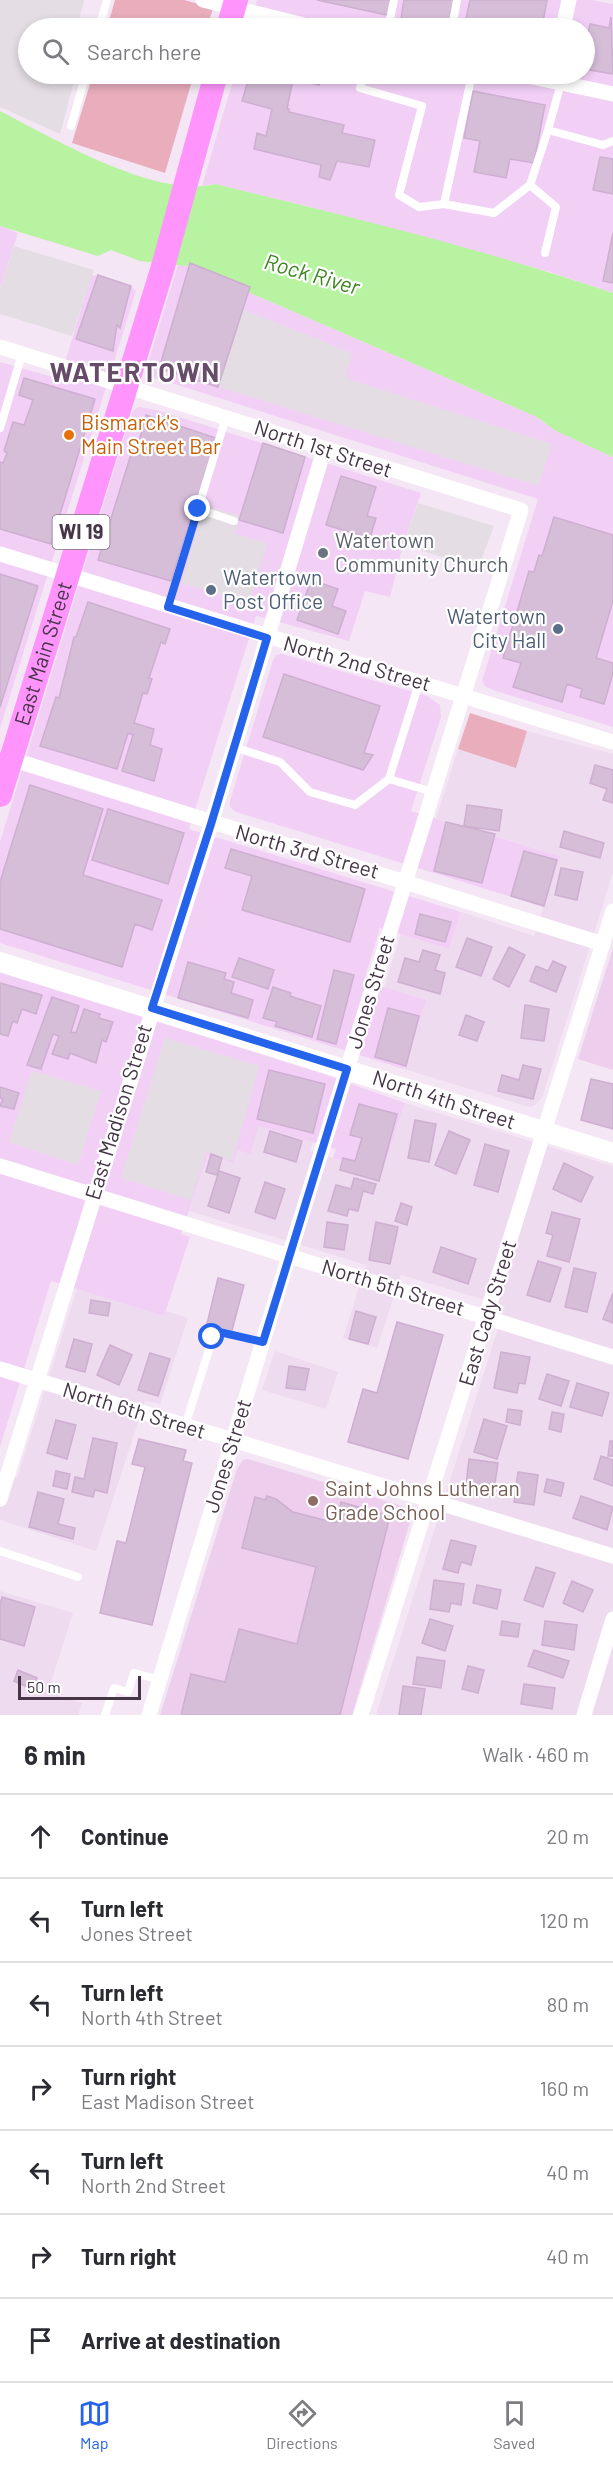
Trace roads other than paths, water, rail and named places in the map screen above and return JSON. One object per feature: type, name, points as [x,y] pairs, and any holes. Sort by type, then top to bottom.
[{"type":"main road","name":"East Main Street","points":[[0,795],[5,758],[68,575],[127,385],[162,270],[213,84]]},
{"type":"street","points":[[203,0],[233,13],[261,18]]},
{"type":"street","points":[[565,18],[569,0]]},
{"type":"street","points":[[574,84],[613,94]]},
{"type":"street","name":"North 1st Street","points":[[0,347],[521,510]]},
{"type":"street","name":"East Madison Street","points":[[0,1499],[211,824],[324,450]]},
{"type":"street","name":"Jones Street","points":[[149,1715],[521,510]]},
{"type":"street","name":"North 2nd Street","points":[[0,554],[267,638],[463,695],[613,742]]},
{"type":"street","name":"North 3rd Street","points":[[5,758],[211,824],[405,881],[603,944]]},
{"type":"street","name":"East Cady Street","points":[[361,1715],[613,911]]},
{"type":"street","name":"North 4th Street","points":[[0,962],[613,1153]]},
{"type":"street","name":"North 5th Street","points":[[0,1166],[613,1357]]},
{"type":"street","name":"North 6th Street","points":[[0,1369],[613,1556]]},
{"type":"street","points":[[584,1715],[613,1618]]},
{"type":"lane","points":[[102,18],[107,0]]},
{"type":"lane","points":[[390,18],[394,0]]},
{"type":"lane","points":[[454,18],[457,0]]},
{"type":"lane","points":[[71,126],[83,84]]},
{"type":"lane","points":[[361,84],[360,88],[422,106],[399,195],[419,207],[444,204],[494,213],[530,185],[548,130],[554,84]]},
{"type":"lane","points":[[444,204],[470,84]]},
{"type":"lane","points":[[548,130],[603,145],[613,141]]},
{"type":"lane","points":[[530,185],[556,207],[545,253]]},
{"type":"lane","points":[[0,428],[22,354]]},
{"type":"lane","points":[[168,607],[226,417]]},
{"type":"lane","points":[[198,509],[234,521]]},
{"type":"lane","points":[[234,747],[280,762],[310,792],[355,805],[389,779],[419,683]]},
{"type":"lane","points":[[389,779],[433,792]]},
{"type":"lane","points":[[184,1427],[215,1331],[263,1342]]},
{"type":"lane","points":[[0,1551],[78,1577]]},
{"type":"lane","points":[[105,1715],[114,1688],[128,1692],[134,1673],[160,1680]]},
{"type":"water","name":"Rock River","points":[[0,111],[75,150],[135,175],[164,183],[191,186],[215,184],[315,208],[465,248],[613,293],[613,457],[556,431],[537,417],[188,266],[140,261],[111,250],[98,256],[0,226]]},
{"type":"place","name":"Bismarck's Main Street Bar","points":[[69,435]]},
{"type":"place","name":"Watertown Community Church","points":[[323,553]]},
{"type":"place","name":"Watertown Post Office","points":[[211,590]]},
{"type":"place","name":"Watertown City Hall","points":[[558,629]]},
{"type":"place","name":"Saint Johns Lutheran Grade School","points":[[313,1501]]},
{"type":"district","name":"WATERTOWN","points":[[135,373]]}]
